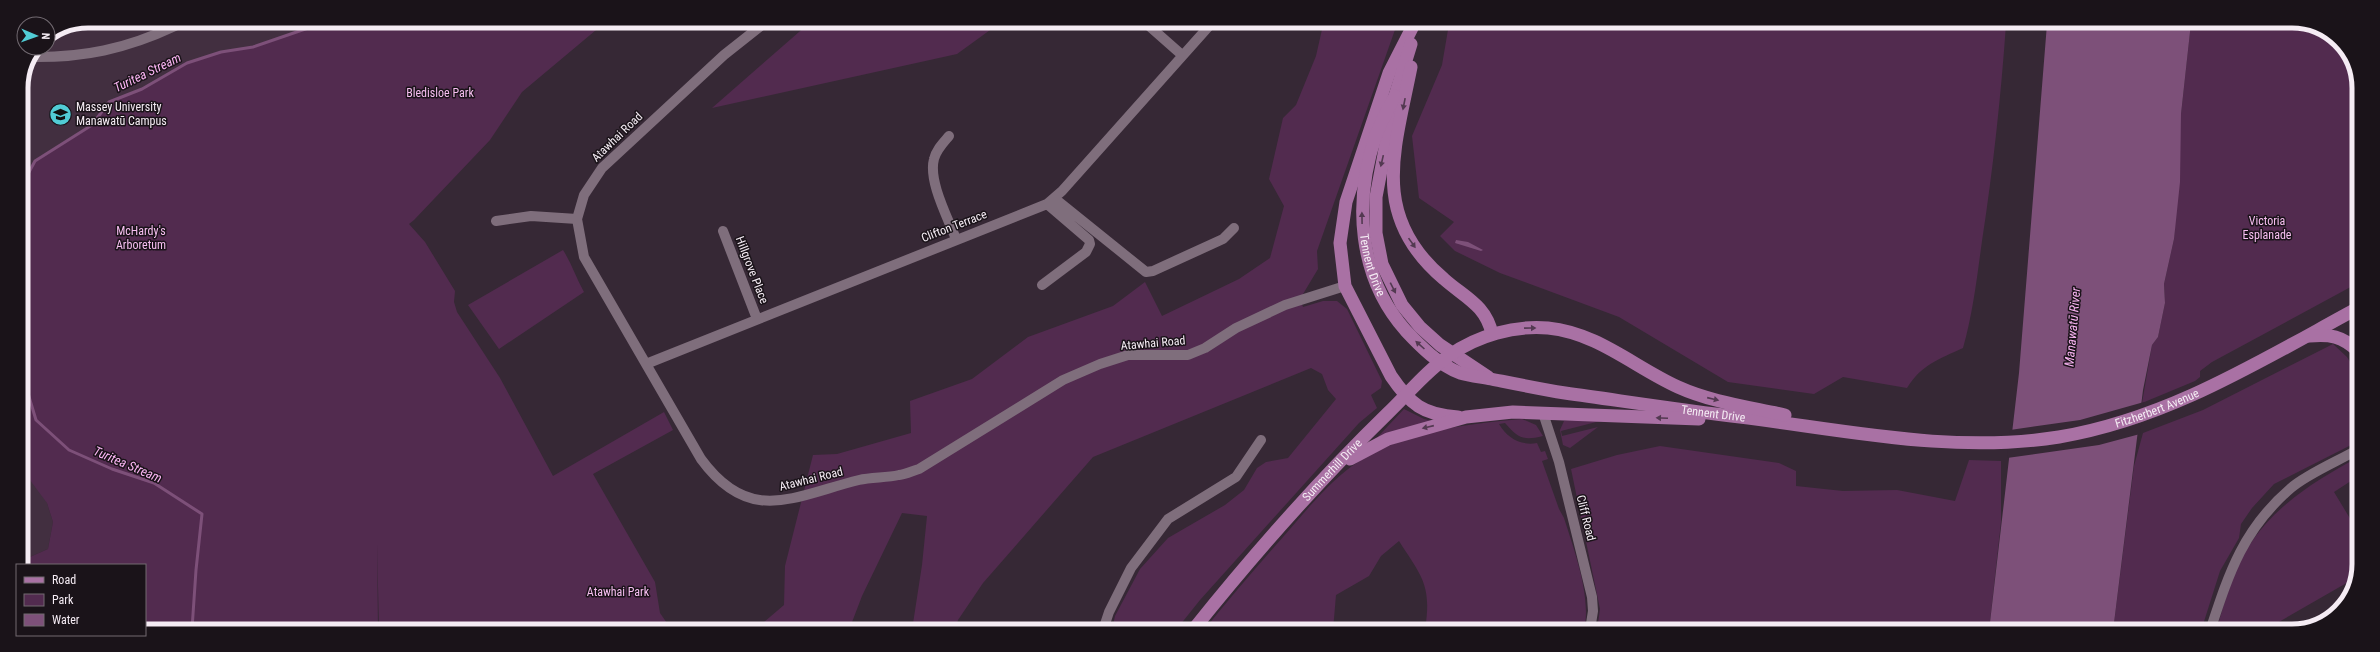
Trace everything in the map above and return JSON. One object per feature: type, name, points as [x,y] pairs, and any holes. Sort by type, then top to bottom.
[{"type":"main road","points":[[1412,28],[1389,73],[1346,202],[1340,243],[1345,286],[1391,376],[1405,397],[1410,402],[1424,409],[1443,415],[1466,417]]},
{"type":"main road","points":[[1417,28],[1393,157],[1392,182],[1396,207],[1406,235],[1426,263],[1444,280],[1481,308],[1488,319],[1492,334]]},
{"type":"main road","name":"Tennent Drive","points":[[1417,28],[1395,96],[1377,132],[1364,180],[1362,230],[1366,254],[1374,278],[1392,313],[1415,341],[1429,353],[1448,367],[1462,374],[1492,379],[1509,384],[1603,399],[1936,442]]},
{"type":"main road","name":"Fitzherbert Avenue","points":[[1936,442],[1994,443],[2058,437],[2102,428],[2151,413],[2205,390],[2352,311]]},
{"type":"main road","name":"Summerhill Drive","points":[[1198,624],[1273,533],[1327,475],[1419,383],[1450,354],[1492,334],[1520,328],[1548,328],[1574,334],[1604,344],[1663,381],[1698,396],[1860,432]]},
{"type":"main road","points":[[2305,337],[2337,337],[2352,346]]},
{"type":"main road","points":[[1327,475],[1356,454],[1388,439],[1466,417],[1513,412],[1785,423]]},
{"type":"street","points":[[37,57],[95,54],[148,39],[171,28]]},
{"type":"street","name":"Atawhai Road","points":[[758,28],[724,54],[602,168],[584,195],[577,219],[584,257],[702,459],[724,484],[735,493],[758,501],[786,500],[860,480],[898,476],[919,469],[1063,380],[1100,364],[1128,356],[1188,355],[1205,348],[1236,328],[1285,306],[1345,286]]},
{"type":"street","points":[[1151,28],[1182,55]]},
{"type":"street","name":"Clifton Terrace","points":[[646,364],[1050,201],[1207,28]]},
{"type":"street","points":[[949,136],[937,151],[933,168],[937,187],[956,239]]},
{"type":"street","points":[[1050,201],[1146,272],[1153,271],[1223,239],[1234,228]]},
{"type":"street","points":[[1042,285],[1086,252],[1090,244],[1089,240],[1050,201]]},
{"type":"street","points":[[496,221],[531,216],[577,219]]},
{"type":"street","name":"Hillgrove Place","points":[[723,231],[757,319]]},
{"type":"street","name":"Cliff Road","points":[[1543,413],[1558,462],[1592,597],[1594,611],[1591,624]]},
{"type":"street","points":[[1105,624],[1109,612],[1131,568],[1168,519],[1236,477],[1261,440]]},
{"type":"street","points":[[2212,624],[2230,571],[2246,540],[2261,518],[2292,487],[2352,453]]},
{"type":"shaded area","name":"Massey University Manawatū Campus","points":[[308,28],[253,47],[221,52],[109,102],[92,125],[36,161],[28,175],[28,88],[29,76],[37,56],[56,56],[56,37],[76,29]]},
{"type":"shaded area","points":[[28,393],[36,420],[47,503],[53,522],[48,549],[28,558]]},
{"type":"green space","points":[[308,28],[598,28],[522,92],[490,140],[409,224],[425,242],[455,291],[454,302],[457,312],[500,378],[553,476],[664,412],[673,430],[593,474],[655,582],[660,613],[668,624],[379,624],[377,543],[378,624],[146,624],[146,564],[28,564],[28,558],[48,549],[53,522],[47,503],[28,477],[28,174],[35,161],[92,125],[109,102],[142,89],[187,63],[221,52],[253,47]]},
{"type":"green space","points":[[804,28],[993,28],[957,54],[712,108]]},
{"type":"green space","points":[[1322,28],[1396,28],[1317,251],[1318,269],[1300,299],[1303,307],[1323,301],[1337,301],[1347,309],[1382,381],[1381,388],[1371,395],[1377,408],[1359,423],[1200,600],[1181,624],[1113,624],[1115,616],[1140,569],[1168,538],[1225,505],[1244,490],[1257,468],[1266,462],[1288,458],[1336,399],[1328,390],[1322,374],[1311,368],[1093,457],[983,583],[957,624],[913,624],[922,565],[927,516],[902,513],[862,596],[851,624],[762,624],[784,605],[785,566],[813,455],[837,454],[911,433],[910,401],[972,379],[1028,337],[1113,306],[1145,282],[1162,316],[1239,279],[1270,258],[1284,206],[1269,179],[1283,118],[1296,105],[1316,56]]},
{"type":"green space","points":[[1448,28],[2006,28],[1990,187],[1974,295],[1963,348],[1938,359],[1925,368],[1912,380],[1907,388],[1843,377],[1814,394],[1728,382],[1619,317],[1500,273],[1455,251],[1440,236],[1454,222],[1419,198],[1412,136],[1442,65]]},
{"type":"green space","name":"Victoria Esplanade","points":[[2190,28],[2292,28],[2308,30],[2326,38],[2340,51],[2349,68],[2352,84],[2352,286],[2212,362],[2200,371],[2200,377],[2195,381],[2142,403],[2152,345],[2158,337],[2165,303],[2164,284],[2174,239],[2181,114]]},
{"type":"green space","points":[[563,250],[584,292],[499,349],[468,305]]},
{"type":"green space","points":[[2333,344],[2347,357],[2352,365],[2352,445],[2274,484],[2252,508],[2241,524],[2239,538],[2220,571],[2203,624],[2114,624],[2134,466],[2143,433],[2203,410]]},
{"type":"green space","points":[[1404,409],[1424,419],[1436,422],[1371,444]]},
{"type":"green space","points":[[1522,419],[1536,425],[1543,436],[1530,438],[1521,437],[1505,423],[1499,424],[1510,437],[1515,440],[1531,444],[1537,443],[1541,452],[1545,451],[1548,459],[1542,461],[1559,509],[1564,518],[1581,574],[1586,603],[1585,624],[1426,624],[1427,602],[1423,582],[1414,564],[1399,541],[1381,556],[1369,576],[1336,595],[1334,624],[1209,624],[1312,504],[1335,480],[1352,466],[1370,454],[1411,438],[1456,427]]},
{"type":"green space","points":[[1604,420],[1561,431],[1562,436],[1598,427],[1570,448],[1563,445],[1560,430],[1564,421]]},
{"type":"green space","points":[[1660,446],[1779,463],[1796,471],[1796,486],[1843,491],[1897,490],[1955,501],[1969,460],[2001,461],[2001,522],[1990,624],[1598,624],[1600,609],[1571,469],[1617,455]]},
{"type":"green space","points":[[2352,461],[2352,480],[2334,492],[2352,522],[2352,564],[2350,581],[2275,624],[2218,624],[2235,573],[2256,535],[2270,519],[2302,491]]},
{"type":"water","name":"Manawatū River","points":[[2047,28],[2190,28],[2181,114],[2180,182],[2174,239],[2164,284],[2165,303],[2158,337],[2152,345],[2143,390],[2114,624],[1990,624],[2019,373]]},
{"type":"water","points":[[1456,240],[1468,242],[1483,250],[1481,251],[1455,243]]},
{"type":"pier","points":[[2144,402],[2140,434],[2099,445],[2007,458],[2010,430],[2080,420]]},
{"type":"waterway","name":"Turitea Stream","points":[[28,174],[35,161],[92,125],[109,102],[142,89],[187,63],[221,52],[253,47],[308,28]]},
{"type":"waterway","name":"Turitea Stream","points":[[28,393],[36,420],[69,450],[112,469],[154,483],[202,514],[192,624]]},
{"type":"place","name":"Massey University Manawatū Campus","points":[[61,114]]},
{"type":"park label","name":"Bledisloe Park","points":[[440,93]]},
{"type":"park label","name":"McHardy's Arboretum","points":[[141,238]]},
{"type":"park label","name":"Atawhai Park","points":[[618,592]]}]
